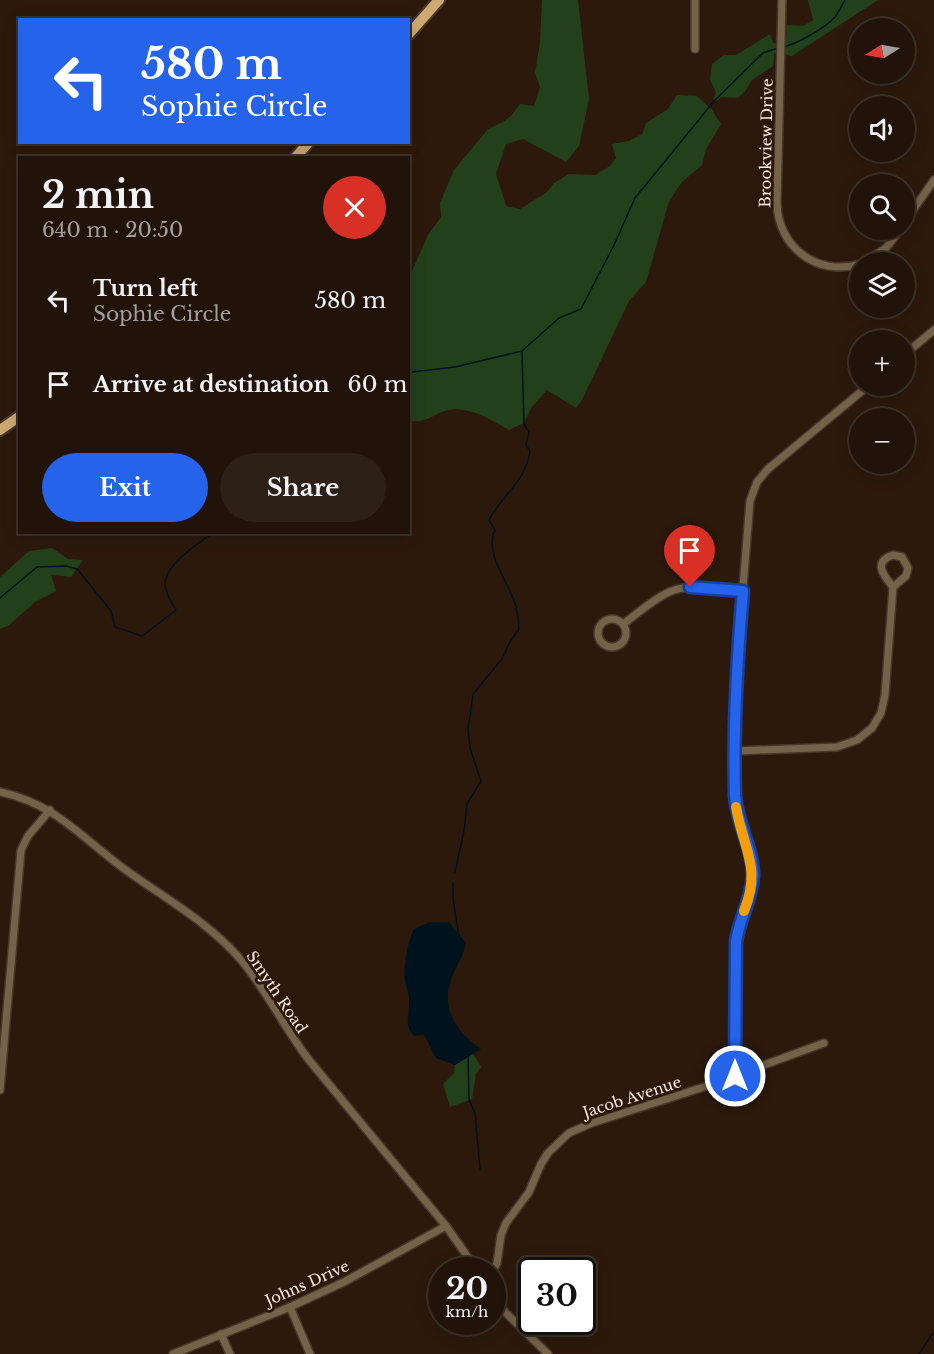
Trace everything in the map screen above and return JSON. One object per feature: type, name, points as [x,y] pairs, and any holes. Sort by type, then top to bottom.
[{"type":"main road","points":[[410,32],[439,0]]},
{"type":"main road","points":[[297,156],[307,144]]},
{"type":"main road","points":[[0,430],[18,417]]},
{"type":"street","points":[[695,0],[695,49]]},
{"type":"street","name":"Brookview Drive","points":[[782,0],[777,203],[782,229],[792,246],[813,262],[838,268],[849,266]]},
{"type":"street","points":[[915,207],[934,180]]},
{"type":"street","points":[[880,252],[892,240]]},
{"type":"street","points":[[915,346],[934,330]]},
{"type":"street","points":[[735,1076],[736,942],[739,924],[751,892],[753,874],[750,853],[736,808],[735,751],[735,685],[750,501],[758,482],[768,469],[856,396]]},
{"type":"street","points":[[735,751],[837,747],[857,740],[872,728],[880,713],[885,695],[893,587],[883,575],[882,566],[885,559],[897,555],[905,560],[908,568],[906,576],[893,587]]},
{"type":"street","points":[[623,624],[658,598],[677,590],[690,587],[743,591]]},
{"type":"street","points":[[615,619],[623,624],[625,637],[620,644],[609,646],[600,640],[599,627],[606,620],[615,619]]},
{"type":"street","name":"Smyth Road","points":[[0,792],[37,803],[50,810],[117,864],[184,910],[225,943],[243,963],[309,1060],[446,1226],[468,1257]]},
{"type":"street","points":[[0,1090],[21,850],[28,836],[50,810]]},
{"type":"street","name":"Jacob Avenue","points":[[498,1257],[501,1235],[506,1223],[530,1192],[548,1153],[569,1133],[592,1123],[735,1076],[824,1042]]},
{"type":"street","name":"Johns Drive","points":[[173,1354],[290,1307],[344,1282],[446,1226]]},
{"type":"street","points":[[290,1307],[310,1354]]},
{"type":"street","points":[[506,1313],[548,1354]]},
{"type":"street","points":[[221,1334],[230,1354]]},
{"type":"green space","points":[[542,0],[578,0],[589,99],[579,146],[566,162],[523,139],[506,144],[496,174],[506,206],[520,209],[547,192],[554,183],[569,174],[595,175],[610,166],[616,158],[612,144],[629,141],[642,134],[646,123],[668,109],[677,95],[697,96],[712,110],[721,124],[706,149],[702,165],[682,182],[669,201],[646,282],[629,301],[582,400],[576,408],[547,390],[531,408],[524,423],[509,430],[480,415],[456,409],[443,411],[425,420],[410,420],[410,276],[428,235],[441,217],[440,203],[454,170],[488,129],[511,116],[520,104],[534,106],[540,87],[535,73],[540,43]]},
{"type":"green space","points":[[808,0],[878,0],[792,56],[774,53],[773,66],[752,80],[738,98],[721,97],[717,101],[713,99],[716,93],[710,79],[712,64],[724,55],[736,55],[770,34],[773,43],[786,42],[787,25],[803,26],[813,20]]},
{"type":"green space","points":[[52,548],[68,559],[83,560],[71,577],[51,575],[56,591],[35,602],[8,626],[0,629],[0,577],[29,551]]},
{"type":"green space","points":[[473,1054],[481,1067],[476,1074],[472,1099],[450,1107],[443,1084],[454,1073],[455,1065]]},
{"type":"water","points":[[430,922],[449,922],[466,943],[450,981],[449,1006],[460,1030],[481,1049],[455,1065],[436,1058],[424,1035],[414,1036],[408,1023],[409,997],[405,981],[405,962],[408,947],[414,929]]},
{"type":"waterway","points":[[783,47],[825,26],[835,17],[845,0]]},
{"type":"waterway","points":[[410,373],[455,367],[522,351],[559,318],[581,309],[635,198],[715,100],[763,53],[778,48]]},
{"type":"waterway","points":[[455,872],[467,804],[481,781],[470,748],[468,730],[473,694],[502,659],[519,629],[515,604],[494,556],[492,538],[495,530],[489,520],[519,480],[528,462],[530,451],[526,445],[529,432],[524,424],[522,352]]},
{"type":"waterway","points":[[0,598],[37,567],[66,566],[77,569],[111,611],[115,627],[142,636],[176,610],[165,587],[166,578],[173,565],[211,534]]},
{"type":"waterway","points":[[453,883],[459,937]]},
{"type":"waterway","points":[[468,1055],[469,1100],[475,1113],[480,1169]]},
{"type":"waterway","points":[[919,1354],[933,1333]]},
{"type":"slow traffic","points":[[736,807],[750,853],[753,874],[751,892],[744,911]]},
{"type":"route","points":[[690,587],[743,591],[735,685],[735,796],[738,818],[750,853],[753,874],[751,892],[739,924],[736,942],[735,1076]]}]
